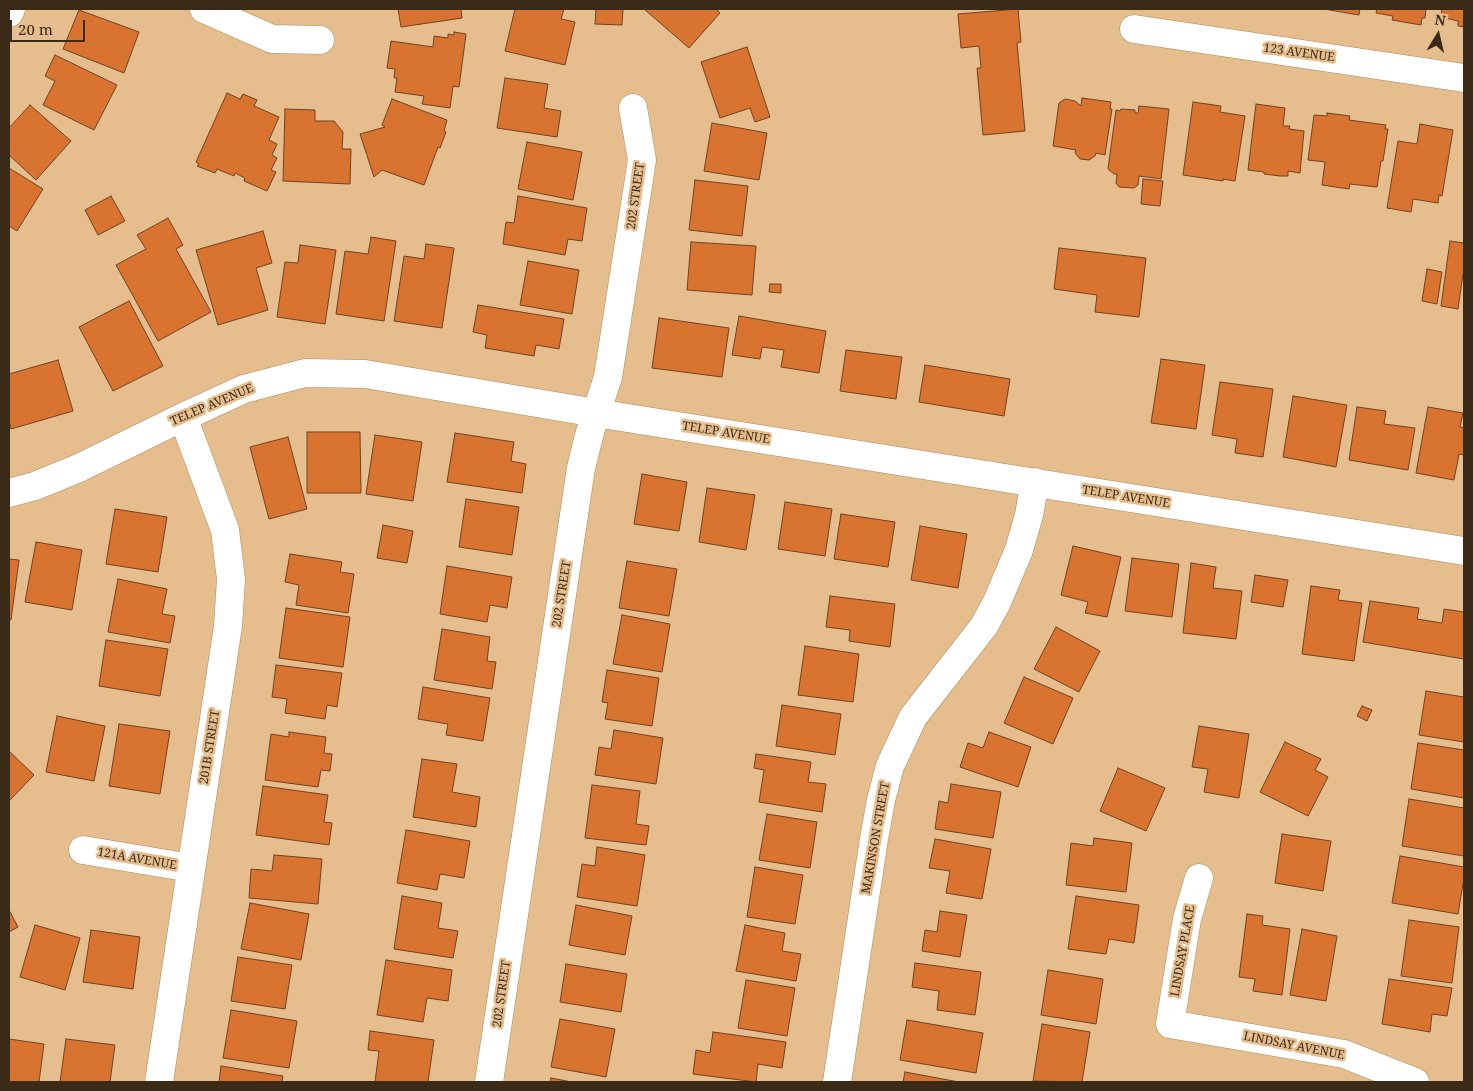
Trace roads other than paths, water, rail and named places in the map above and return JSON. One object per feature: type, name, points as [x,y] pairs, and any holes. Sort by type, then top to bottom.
[{"type":"street","points":[[9,13],[12,9]]},
{"type":"street","points":[[204,9],[272,39],[320,40]]},
{"type":"street","name":"123 AVENUE","points":[[1134,29],[1464,78]]},
{"type":"street","name":"202 STREET","points":[[489,1082],[582,468],[586,444],[608,377],[642,160],[633,108]]},
{"type":"street","name":"TELEP AVENUE","points":[[9,493],[35,486],[79,468],[244,389],[305,373],[365,374],[596,413],[1464,551]]},
{"type":"street","name":"201B STREET","points":[[159,1082],[228,626],[231,578],[225,530],[183,417]]},
{"type":"street","name":"MAKINSON STREET","points":[[837,1082],[874,839],[881,800],[890,766],[913,717],[984,626],[997,602],[1019,550],[1029,515],[1035,482]]},
{"type":"street","name":"121A AVENUE","points":[[83,850],[191,868]]},
{"type":"street","name":"LINDSAY PLACE","points":[[1170,1024],[1187,919],[1199,878]]},
{"type":"street","name":"LINDSAY AVENUE","points":[[1170,1024],[1344,1054],[1415,1082]]}]
